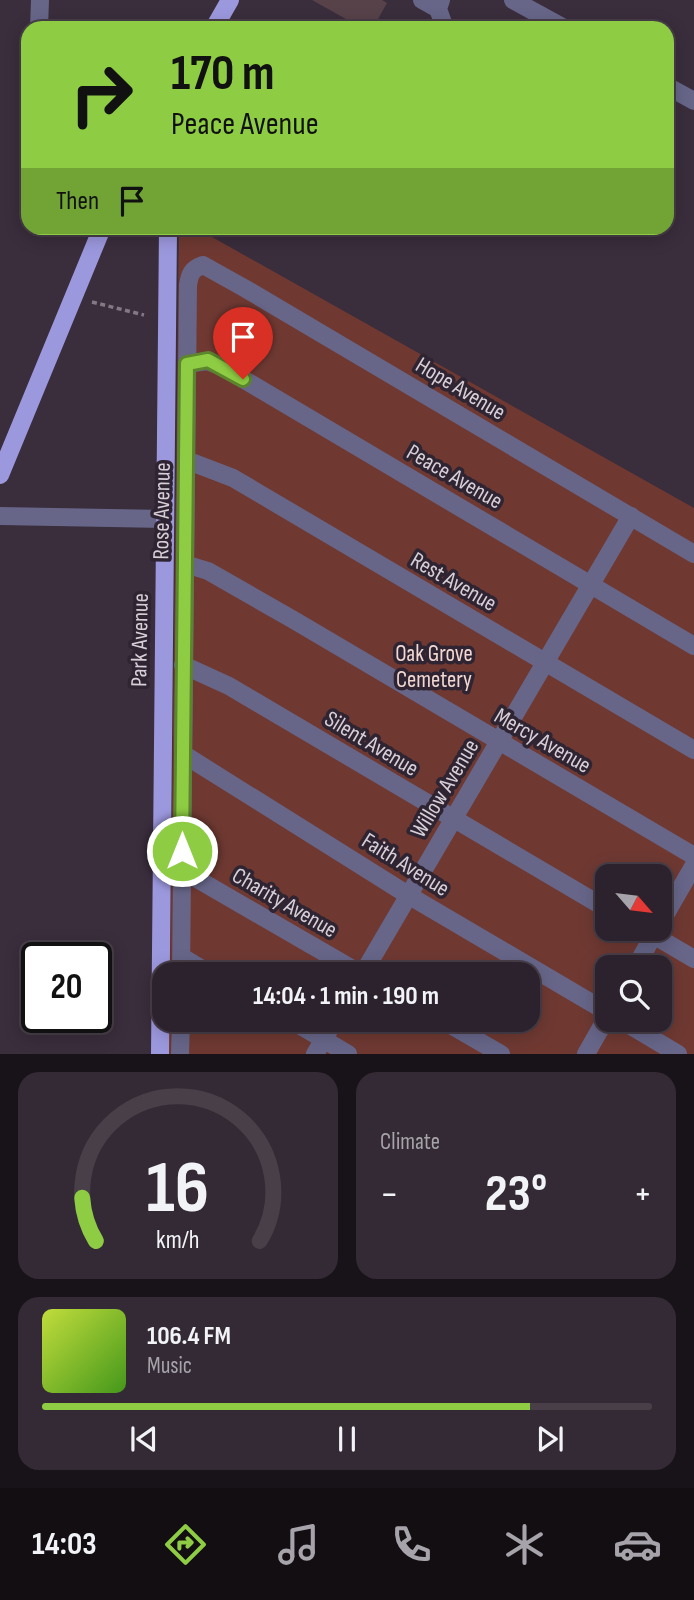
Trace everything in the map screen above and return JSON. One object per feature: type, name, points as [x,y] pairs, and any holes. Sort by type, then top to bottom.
[{"type":"main road","points":[[218,21],[230,0]]},
{"type":"main road","points":[[0,475],[99,235]]},
{"type":"main road","name":"Park Avenue","points":[[160,1054],[168,235]]},
{"type":"street","points":[[39,21],[40,0]]},
{"type":"street","points":[[422,0],[440,5]]},
{"type":"street","points":[[513,0],[551,21]]},
{"type":"street","points":[[674,90],[694,101]]},
{"type":"street","name":"Rose Avenue","points":[[182,962],[188,285],[190,273],[203,265]]},
{"type":"street","name":"Hope Avenue","points":[[203,265],[694,554]]},
{"type":"street","name":"Peace Avenue","points":[[187,364],[208,360],[220,366],[694,646]]},
{"type":"street","name":"Rest Avenue","points":[[186,460],[233,478],[694,750]]},
{"type":"street","points":[[0,516],[165,519]]},
{"type":"street","name":"Willow Avenue","points":[[370,962],[455,820],[589,583],[631,516]]},
{"type":"street","name":"Mercy Avenue","points":[[185,564],[220,578],[694,856]]},
{"type":"street","name":"Silent Avenue","points":[[184,665],[213,677],[595,902]]},
{"type":"street","name":"Faith Avenue","points":[[183,754],[595,1008]]},
{"type":"street","points":[[672,900],[694,865]]},
{"type":"street","name":"Charity Avenue","points":[[182,875],[192,876],[341,962]]},
{"type":"street","points":[[670,942],[694,959]]},
{"type":"street","points":[[180,1054],[181,1032]]},
{"type":"street","points":[[304,1032],[320,1047],[348,1054]]},
{"type":"street","points":[[463,1032],[501,1054]]},
{"type":"street","points":[[586,1054],[598,1032]]},
{"type":"street","points":[[641,1032],[678,1054]]},
{"type":"path","points":[[88,300],[144,314]]},
{"type":"green space","name":"Oak Grove Cemetery","points":[[179,235],[208,235],[694,508],[694,1054],[169,1054],[169,1032],[540,1032],[540,962],[170,962]]},
{"type":"building","points":[[312,0],[382,0],[387,3],[377,21],[350,21]]},
{"type":"route","points":[[182,851],[187,364],[208,360],[243,379]]}]
